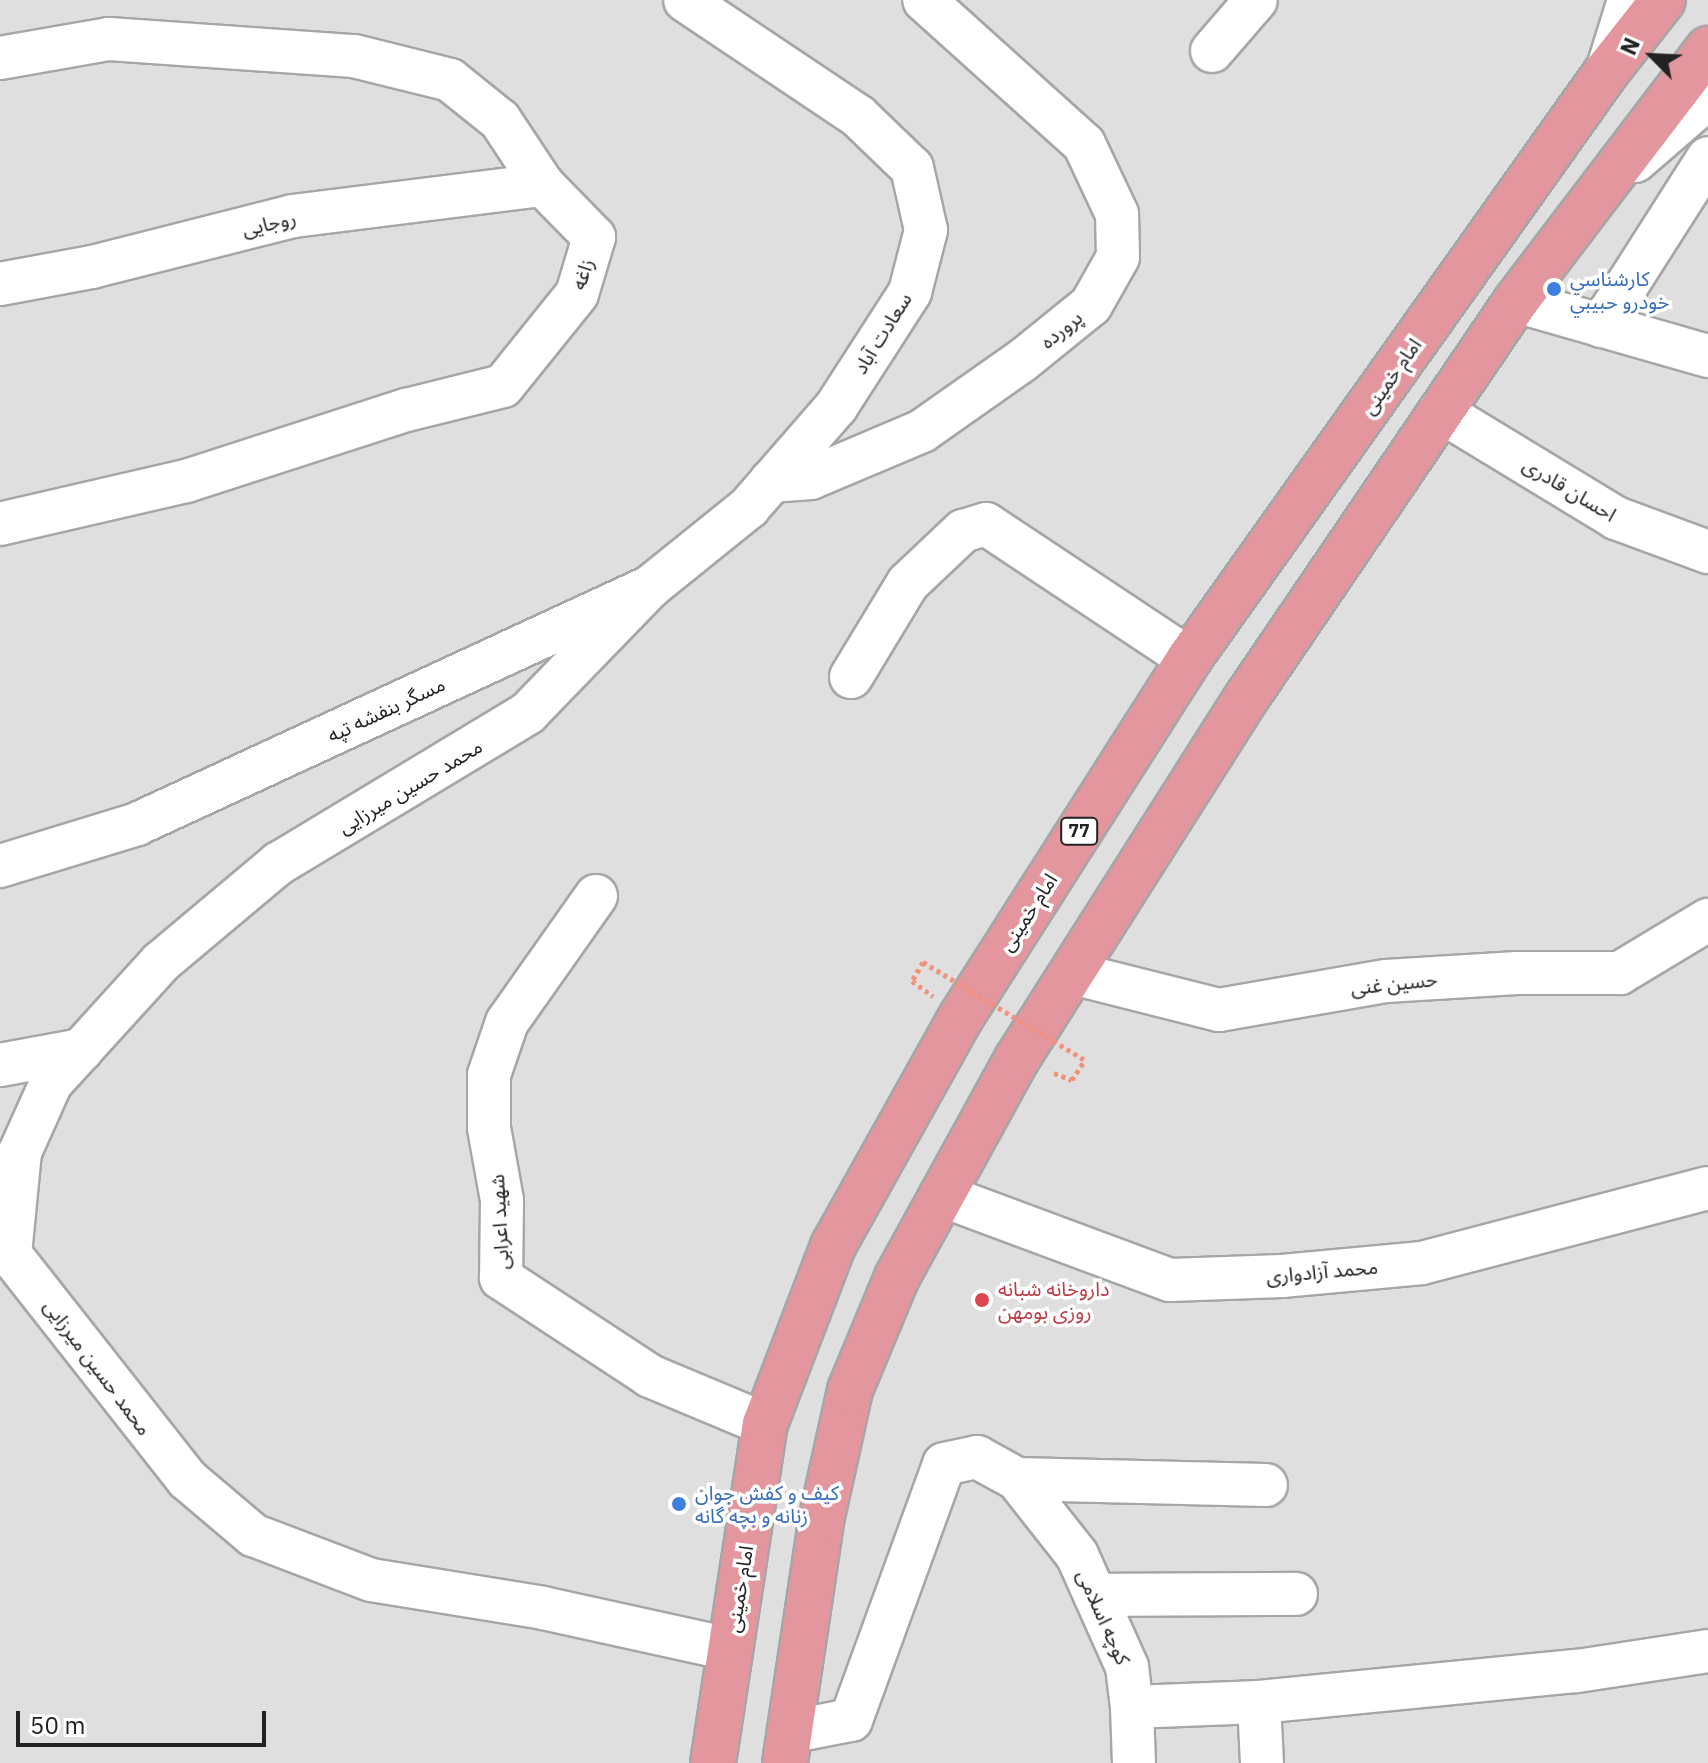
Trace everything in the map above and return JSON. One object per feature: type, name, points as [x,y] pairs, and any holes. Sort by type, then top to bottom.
[{"type":"highway","name":"امام خمینی","points":[[713,1763],[765,1424],[833,1246],[906,1112],[1189,659],[1607,71],[1663,0]]},
{"type":"highway","points":[[787,1747],[821,1521],[850,1390],[897,1277],[941,1195],[1072,973],[1249,694],[1516,301],[1708,49]]},
{"type":"street","name":"سعادت آباد","points":[[685,0],[858,116],[912,168],[926,230],[910,292],[836,407],[760,494]]},
{"type":"street","name":"پرورده","points":[[760,494],[811,478],[922,431],[1023,360],[1091,305],[1118,257],[1117,214],[1084,144],[924,0]]},
{"type":"street","points":[[1212,51],[1256,0]]},
{"type":"street","points":[[1607,71],[1629,0]]},
{"type":"street","name":"زاغه","points":[[0,58],[109,39],[354,56],[450,80],[500,120],[543,185],[594,237],[577,294],[503,386],[406,410],[186,481],[0,524]]},
{"type":"street","points":[[1592,199],[1708,98]]},
{"type":"street","points":[[1601,326],[1708,158]]},
{"type":"street","name":"روجایی","points":[[0,284],[92,267],[293,216],[543,185]]},
{"type":"street","points":[[1516,301],[1708,356]]},
{"type":"street","name":"احسان قادری","points":[[1440,411],[1616,518],[1708,552]]},
{"type":"street","name":"مسگر بنفشه تپه","points":[[0,866],[137,824],[650,587],[760,494]]},
{"type":"street","points":[[851,677],[908,583],[963,531],[986,524],[1189,659]]},
{"type":"street","name":"محمد حسین میرزایی","points":[[650,587],[528,713],[279,863],[161,962],[51,1083],[20,1152],[5,1257],[187,1479],[253,1535],[371,1580],[543,1608],[730,1649]]},
{"type":"street","name":"شهید اعرابی","points":[[596,896],[507,1022],[489,1075],[489,1128],[502,1200],[501,1278],[650,1376],[765,1424]]},
{"type":"street","name":"حسین غنی","points":[[1072,973],[1219,1010],[1386,981],[1517,973],[1620,973],[1708,920]]},
{"type":"street","points":[[0,1065],[82,1050]]},
{"type":"street","name":"محمد آزادواری","points":[[941,1195],[1170,1280],[1282,1276],[1422,1263],[1708,1188]]},
{"type":"street","name":"کوچه اسلامی","points":[[787,1747],[851,1720],[944,1464],[977,1457],[1017,1479],[1077,1555],[1127,1667],[1134,1763]]},
{"type":"street","points":[[1017,1479],[1266,1485]]},
{"type":"street","points":[[1095,1595],[1296,1594]]},
{"type":"street","points":[[1132,1707],[1259,1702],[1577,1671],[1708,1651]]},
{"type":"street","points":[[1259,1702],[1262,1763]]},
{"type":"path","points":[[912,981],[923,962],[1085,1060],[1072,1080]]},
{"type":"shaded area","points":[[0,0],[1708,0],[1708,1763],[0,1763]]},
{"type":"place","name":"كارشناسي خودرو حبيبي","points":[[1554,289]]},
{"type":"place","name":"داروخانه شبانه روزی بومهن","points":[[982,1300]]},
{"type":"place","name":"کیف و کفش جوان زنانه و بچه گانه","points":[[679,1504]]}]
